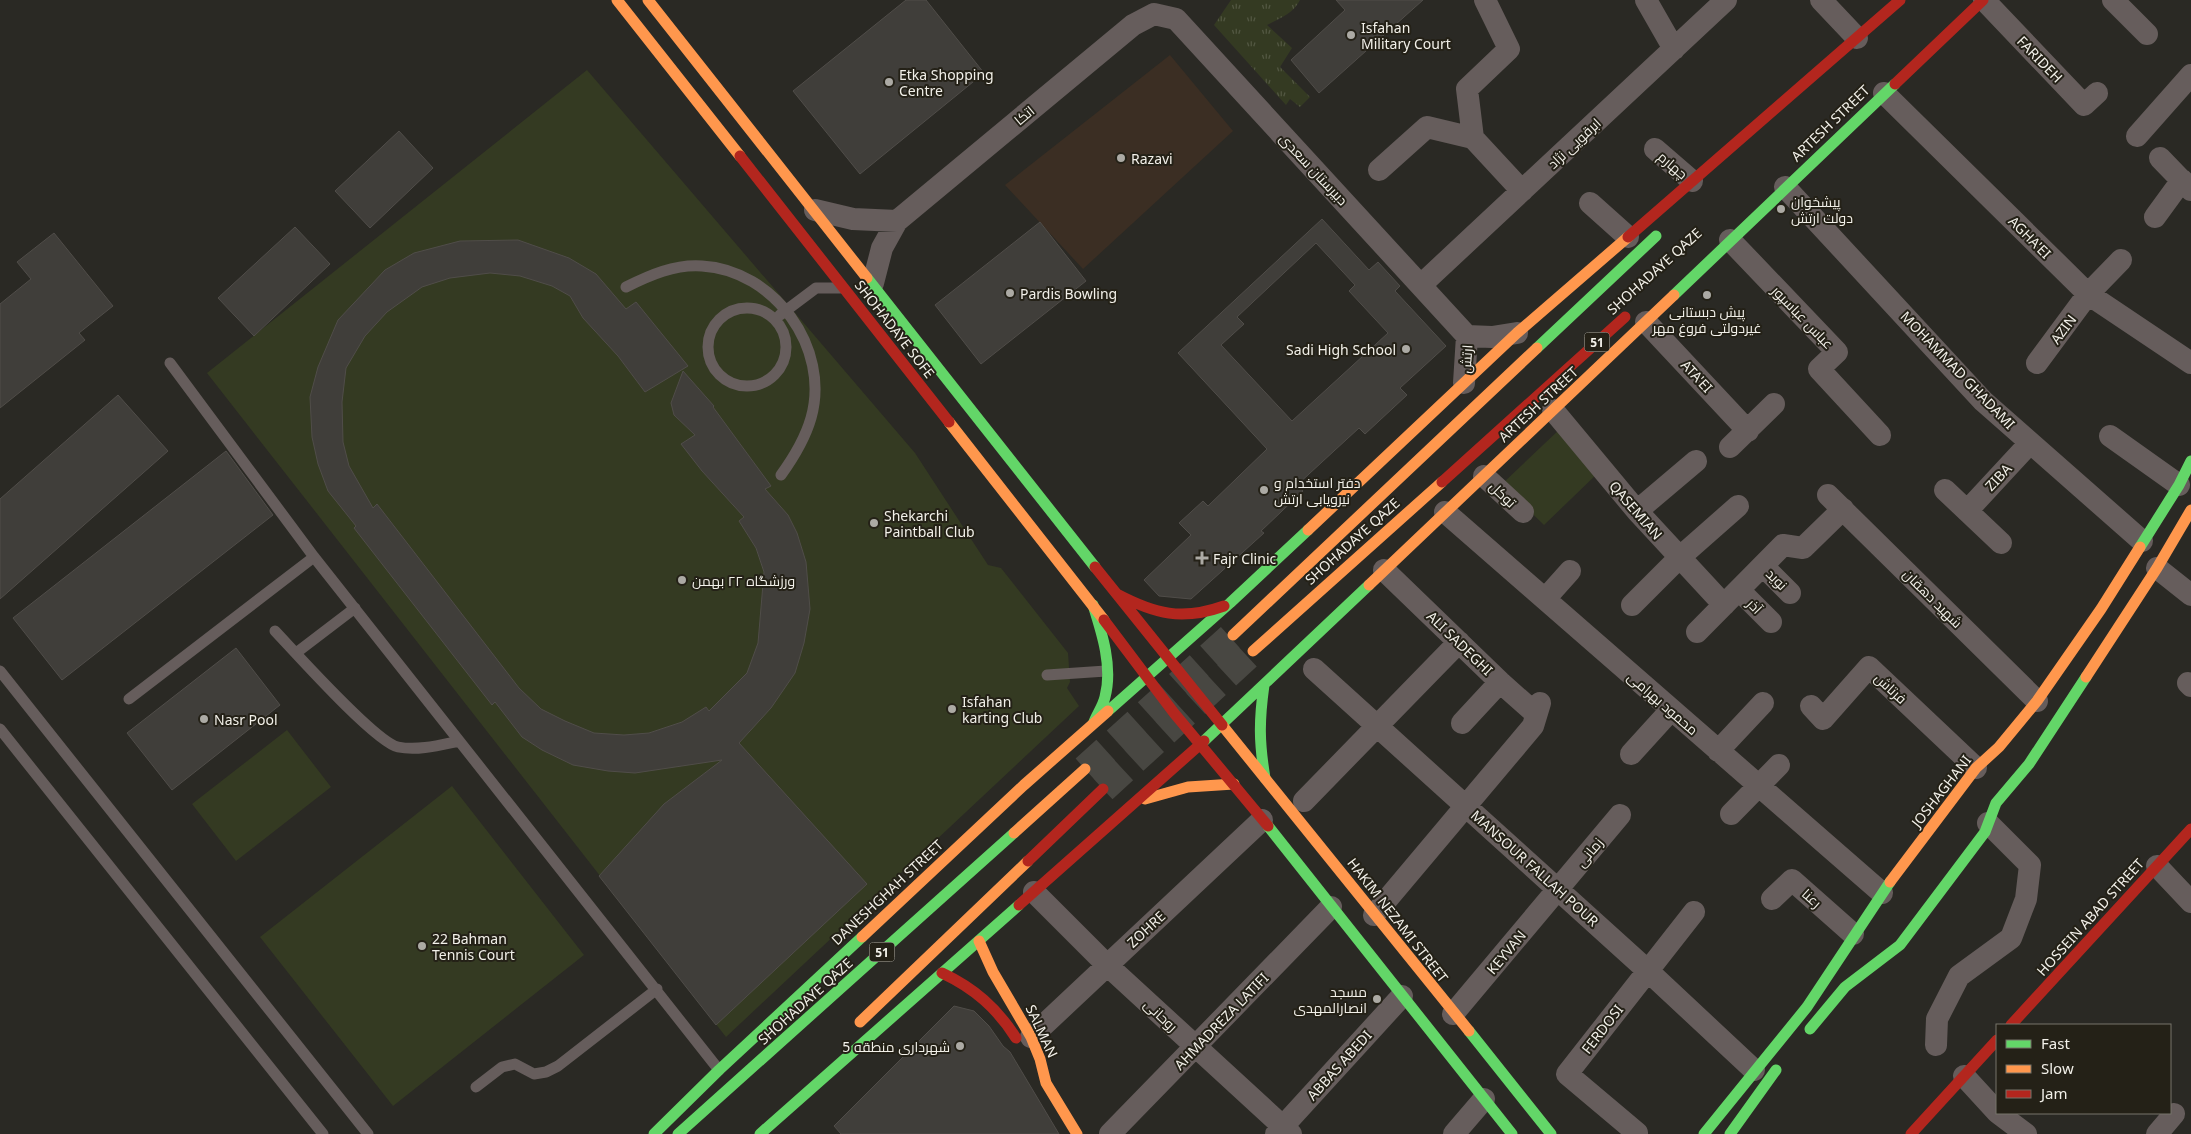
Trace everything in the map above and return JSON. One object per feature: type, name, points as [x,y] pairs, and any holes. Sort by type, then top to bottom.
[{"type":"main road","name":"SHOHADAYE SOFE","points":[[617,0],[1093,605],[1200,745]]},
{"type":"main road","points":[[1168,659],[1230,604],[1517,333],[1900,0]]},
{"type":"main road","name":"ARTESH STREET","points":[[1200,745],[1553,410],[1641,315],[1730,240],[1983,0]]},
{"type":"main road","name":"SHOHADAYE SOFE","points":[[653,3],[1116,594],[1195,692]]},
{"type":"main road","points":[[1756,141],[1879,19]]},
{"type":"main road","points":[[1755,202],[1942,37]]},
{"type":"main road","name":"SHOHADAYE QAZE","points":[[1234,635],[1662,230]]},
{"type":"main road","name":"SHOHADAYE QAZE","points":[[1253,651],[1641,315]]},
{"type":"main road","name":"JOSHAGHANI","points":[[1704,1134],[1807,1007],[1853,934],[1976,768],[2003,749],[2038,701],[2101,609],[2142,541],[2179,485],[2191,461]]},
{"type":"main road","points":[[1801,1040],[1845,987],[1900,945],[1985,832],[1996,803],[2120,623],[2191,510]]},
{"type":"main road","points":[[1280,555],[1279,582],[1290,599],[1312,614],[1337,616]]},
{"type":"main road","points":[[1116,594],[1140,607],[1184,616],[1207,614],[1230,604]]},
{"type":"main road","points":[[1093,605],[1104,641],[1106,671],[1105,696],[1093,723]]},
{"type":"main road","points":[[2101,609],[2120,623]]},
{"type":"main road","name":"DANESHGHAH STREET","points":[[654,1134],[719,1070],[1024,785],[1168,659]]},
{"type":"main road","points":[[1264,685],[1259,722],[1260,747],[1265,778]]},
{"type":"main road","name":"HAKIM NEZAMI STREET","points":[[1195,692],[1265,778],[1298,807],[1374,915],[1551,1134]]},
{"type":"main road","points":[[1217,764],[1215,757],[1218,748],[1227,743],[1240,747]]},
{"type":"main road","points":[[756,1131],[979,941],[1200,745],[1234,784],[1512,1134]]},
{"type":"main road","name":"SHOHADAYE QAZE","points":[[678,1134],[1086,769]]},
{"type":"main road","points":[[1132,804],[1165,791],[1198,784],[1234,784]]},
{"type":"main road","points":[[1024,785],[1047,787],[1070,801],[1082,820],[1080,851]]},
{"type":"main road","name":"51","points":[[852,1030],[1103,789]]},
{"type":"main road","name":"HOSSEIN ABAD STREET","points":[[2012,1024],[2191,829]]},
{"type":"main road","name":"SALMAN","points":[[979,941],[1026,1047],[1040,1059],[1046,1083],[1078,1134]]},
{"type":"main road","points":[[993,972],[983,966],[973,968],[969,979],[1012,1033],[1026,1047],[1046,1083]]},
{"type":"main road","points":[[942,973],[976,990]]},
{"type":"main road","points":[[1807,1007],[1820,1017]]},
{"type":"main road","points":[[1911,1134],[1996,1041]]},
{"type":"main road","points":[[1730,1134],[1782,1063]]},
{"type":"main road","points":[[756,1131],[766,1113]]},
{"type":"street","points":[[1473,138],[1467,90],[1510,49],[1484,0]]},
{"type":"street","points":[[1646,0],[1674,49]]},
{"type":"street","name":"ابرقویی نژاد","points":[[1421,286],[1726,0]]},
{"type":"street","points":[[1821,0],[1857,38]]},
{"type":"street","name":"FARIDEH","points":[[1983,0],[2084,105],[2097,93]]},
{"type":"street","points":[[2114,0],[2147,34]]},
{"type":"street","name":"اتکا","points":[[897,221],[1133,25],[1154,14]]},
{"type":"street","name":"دبیرستان سعدی","points":[[1154,14],[1176,20],[1467,336]]},
{"type":"street","points":[[2137,136],[2191,75]]},
{"type":"street","name":"AGHA'EI","points":[[1884,92],[2088,294],[2191,363]]},
{"type":"street","points":[[1379,170],[1427,127],[1473,138],[1522,191]]},
{"type":"street","name":"چهارم","points":[[1655,148],[1692,181]]},
{"type":"street","points":[[2155,217],[2186,185],[2160,158]]},
{"type":"street","name":"MOHAMMAD GHADAMI","points":[[1785,187],[1983,401],[2142,541]]},
{"type":"street","points":[[1590,203],[1628,236]]},
{"type":"street","points":[[815,210],[853,219],[897,221],[882,248],[873,283]]},
{"type":"street","name":"عباس عباسپور","points":[[1730,240],[1837,352],[1819,369],[1880,435]]},
{"type":"street","name":"AZIN","points":[[2037,363],[2088,294],[2121,260]]},
{"type":"street","name":"ATA'EI","points":[[1641,315],[1748,431]]},
{"type":"street","points":[[1467,336],[1492,337],[1517,333]]},
{"type":"street","name":"ارتش","points":[[1464,383],[1467,336]]},
{"type":"street","points":[[1730,447],[1774,404]]},
{"type":"street","name":"QASEMIAN","points":[[1553,410],[1637,511],[1679,558],[1732,597]]},
{"type":"street","points":[[2110,436],[2179,485]]},
{"type":"street","name":"ZIBA","points":[[1967,511],[2030,443]]},
{"type":"street","points":[[1637,511],[1696,461]]},
{"type":"street","name":"توکل","points":[[1484,476],[1522,512]]},
{"type":"street","points":[[1945,490],[2001,543]]},
{"type":"street","name":"شهید دهقان","points":[[1763,566],[1783,545],[1803,548],[1835,502],[2038,701]]},
{"type":"street","points":[[1632,605],[1679,558],[1738,506]]},
{"type":"street","name":"محمود بهرامی","points":[[1445,512],[1882,893]]},
{"type":"street","points":[[1698,632],[1763,566]]},
{"type":"street","name":"نوید","points":[[1763,566],[1790,593]]},
{"type":"street","points":[[2156,568],[2191,595]]},
{"type":"street","name":"ALI SADEGHI","points":[[1384,570],[1500,682],[1538,709],[1533,726],[1466,805]]},
{"type":"street","points":[[1544,599],[1570,570]]},
{"type":"street","name":"آذر","points":[[1732,597],[1771,622]]},
{"type":"street","points":[[1298,807],[1459,642]]},
{"type":"street","name":"فرتاش","points":[[1811,706],[1823,719],[1869,667],[1976,768]]},
{"type":"street","name":"MANSOUR FALLAH POUR","points":[[1314,669],[1466,805],[1754,1070]]},
{"type":"street","points":[[1462,723],[1500,682]]},
{"type":"street","points":[[1718,752],[1764,703]]},
{"type":"street","points":[[1631,754],[1671,710]]},
{"type":"street","points":[[1731,814],[1779,766]]},
{"type":"street","points":[[1374,915],[1466,805]]},
{"type":"street","name":"زمانی","points":[[1558,889],[1620,815]]},
{"type":"street","name":"ZOHRE","points":[[1026,1047],[1107,965],[1262,820]]},
{"type":"street","points":[[1936,1045],[1937,1019],[1959,976],[2011,938],[2026,899],[2030,865],[1988,823]]},
{"type":"street","points":[[2157,866],[2191,902]]},
{"type":"street","name":"رعنا","points":[[1772,899],[1792,880],[1853,934]]},
{"type":"street","name":"KEYVAN","points":[[1453,1014],[1558,889]]},
{"type":"street","name":"روحانی","points":[[1034,892],[1107,965],[1283,1131]]},
{"type":"street","name":"AHMADREZA LATIFI","points":[[1110,1134],[1331,907]]},
{"type":"street","name":"FERDOSI","points":[[1637,1133],[1567,1074],[1694,912]]},
{"type":"street","name":"ABBAS ABEDI","points":[[1283,1131],[1402,996]]},
{"type":"street","points":[[1964,1076],[1996,1110]]},
{"type":"street","points":[[1454,1134],[1484,1099]]},
{"type":"street","points":[[2001,1114],[2026,1134]]},
{"type":"street","points":[[2157,1134],[2174,1114]]},
{"type":"lane","points":[[816,288],[822,260]]},
{"type":"lane","points":[[626,287],[651,275],[679,266],[703,266],[726,270],[747,280],[772,295],[786,310],[800,328],[811,355],[816,386],[812,417],[800,446],[782,475]]},
{"type":"lane","points":[[775,319],[816,288],[844,288]]},
{"type":"lane","points":[[749,308],[763,311],[775,319],[783,331],[787,345],[785,359],[778,372],[767,382],[753,386],[739,386],[725,380],[715,370],[709,357],[708,343],[713,329],[722,318],[734,310],[749,308]]},
{"type":"lane","points":[[170,363],[314,557],[657,989],[719,1070]]},
{"type":"lane","points":[[130,700],[314,557]]},
{"type":"lane","points":[[296,653],[355,608]]},
{"type":"lane","points":[[275,631],[375,734],[397,747],[420,748],[459,741]]},
{"type":"lane","points":[[0,671],[368,1134]]},
{"type":"lane","points":[[1047,675],[1106,671]]},
{"type":"lane","points":[[0,729],[323,1134]]},
{"type":"lane","points":[[476,1087],[502,1067],[515,1064],[534,1074],[546,1072],[558,1066],[657,989]]},
{"type":"shaded area","name":"Razavi","points":[[1170,55],[1233,131],[1083,269],[1005,185]]},
{"type":"green space","points":[[1231,0],[1300,0],[1290,12],[1267,25],[1292,48],[1280,67],[1310,97],[1300,107],[1290,99],[1286,105],[1214,25]]},
{"type":"green space","name":"ورزشگاه ۲۲ بهمن","points":[[587,70],[915,453],[988,565],[1001,568],[1068,653],[1070,682],[1067,688],[1079,706],[726,1037],[207,373]]},
{"type":"green space","points":[[1561,428],[1599,472],[1544,525],[1502,484]]},
{"type":"green space","points":[[287,730],[331,787],[236,861],[192,804]]},
{"type":"green space","name":"22 Bahman Tennis Court","points":[[452,786],[584,955],[393,1106],[260,937]]},
{"type":"building","name":"Etka Shopping Centre","points":[[906,0],[926,0],[984,73],[860,174],[793,91]]},
{"type":"building","name":"Isfahan Military Court","points":[[1336,0],[1423,0],[1319,93],[1291,60],[1345,10]]},
{"type":"building","points":[[399,131],[433,168],[370,228],[335,191]]},
{"type":"building","name":"Sadi High School","points":[[1322,219],[1369,270],[1378,262],[1400,286],[1395,291],[1446,346],[1400,388],[1407,395],[1365,434],[1359,428],[1297,485],[1303,491],[1261,531],[1264,533],[1191,599],[1159,596],[1144,580],[1191,535],[1179,523],[1203,501],[1208,506],[1267,449],[1178,353]],"holes":[[[1316,243],[1355,285],[1349,291],[1388,333],[1292,421],[1221,345],[1244,324],[1237,317]]]},
{"type":"building","name":"Pardis Bowling","points":[[1040,222],[1086,281],[981,364],[935,305]]},
{"type":"building","points":[[295,227],[330,264],[254,336],[218,298]]},
{"type":"building","points":[[54,233],[113,306],[79,333],[85,340],[0,408],[0,304],[31,279],[17,262]]},
{"type":"building","points":[[518,240],[569,258],[596,274],[626,309],[636,302],[688,366],[645,392],[618,356],[583,318],[570,296],[552,286],[520,276],[490,273],[450,278],[422,287],[387,312],[365,336],[346,368],[342,402],[343,442],[349,466],[373,508],[377,504],[519,688],[541,709],[565,721],[594,733],[624,735],[649,733],[682,722],[706,707],[709,711],[747,673],[758,643],[764,572],[756,548],[739,521],[744,517],[702,471],[681,444],[695,435],[674,415],[671,403],[683,371],[714,406],[771,486],[765,489],[788,515],[797,533],[806,562],[810,609],[804,643],[795,673],[771,708],[739,743],[867,884],[716,1025],[599,876],[664,804],[722,760],[635,773],[608,771],[573,765],[542,750],[522,737],[495,702],[492,705],[354,528],[356,526],[328,491],[318,464],[312,437],[310,397],[318,367],[338,320],[385,270],[414,253],[460,241]]},
{"type":"building","points":[[118,395],[168,451],[0,599],[0,499]]},
{"type":"building","points":[[226,451],[273,515],[62,680],[13,618]]},
{"type":"building","name":"Nasr Pool","points":[[236,648],[280,705],[172,790],[127,733]]},
{"type":"building","name":"شهرداری منطقه 5","points":[[954,1006],[974,1011],[989,1026],[1003,1046],[1010,1052],[1059,1134],[841,1134],[834,1126]]},
{"type":"tunnel","points":[[1085,769],[1233,635]]},
{"type":"tunnel","points":[[1103,789],[1253,651]]},
{"type":"traffic: fast","points":[[1674,295],[1895,84]]},
{"type":"traffic: fast","points":[[1537,348],[1656,236]]},
{"type":"traffic: fast","points":[[867,278],[1095,567]]},
{"type":"traffic: fast","points":[[2140,547],[2179,485],[2191,461]]},
{"type":"traffic: fast","points":[[1108,711],[1230,603],[1308,530]]},
{"type":"traffic: fast","points":[[1204,741],[1369,585]]},
{"type":"traffic: fast","points":[[1093,605],[1103,639],[1108,674],[1104,700],[1094,722]]},
{"type":"traffic: fast","points":[[1810,1029],[1845,987],[1900,945],[1985,832],[1996,803],[2029,764],[2086,677]]},
{"type":"traffic: fast","points":[[1264,685],[1260,731],[1265,778]]},
{"type":"traffic: fast","points":[[1268,826],[1512,1134]]},
{"type":"traffic: fast","points":[[678,1134],[1014,833]]},
{"type":"traffic: fast","points":[[1704,1134],[1807,1007],[1890,882]]},
{"type":"traffic: fast","points":[[760,1134],[1019,905]]},
{"type":"traffic: fast","points":[[654,1134],[719,1070],[862,937]]},
{"type":"traffic: fast","points":[[1469,1031],[1551,1134]]},
{"type":"traffic: fast","points":[[1730,1134],[1776,1070]]},
{"type":"traffic: slow","points":[[617,0],[740,156]]},
{"type":"traffic: slow","points":[[648,0],[867,278]]},
{"type":"traffic: slow","points":[[1308,530],[1517,333],[1628,237]]},
{"type":"traffic: slow","points":[[1369,585],[1674,295]]},
{"type":"traffic: slow","points":[[1233,635],[1537,348]]},
{"type":"traffic: slow","points":[[949,422],[1104,620]]},
{"type":"traffic: slow","points":[[1253,651],[1442,482]]},
{"type":"traffic: slow","points":[[2086,677],[2157,568],[2191,510]]},
{"type":"traffic: slow","points":[[1890,882],[1976,768],[1999,747],[2037,701],[2101,609],[2140,547]]},
{"type":"traffic: slow","points":[[862,937],[1024,785],[1108,711]]},
{"type":"traffic: slow","points":[[1222,725],[1469,1031]]},
{"type":"traffic: slow","points":[[1014,833],[1085,769]]},
{"type":"traffic: slow","points":[[1145,799],[1188,787],[1234,784]]},
{"type":"traffic: slow","points":[[860,1022],[1028,861]]},
{"type":"traffic: slow","points":[[979,941],[993,972],[1031,1037],[1040,1059],[1046,1083],[1077,1134]]},
{"type":"traffic: jam","points":[[1628,237],[1900,0]]},
{"type":"traffic: jam","points":[[1895,84],[1983,0]]},
{"type":"traffic: jam","points":[[740,156],[949,422]]},
{"type":"traffic: jam","points":[[1442,482],[1625,317]]},
{"type":"traffic: jam","points":[[1095,567],[1222,725]]},
{"type":"traffic: jam","points":[[1117,594],[1156,611],[1169,613],[1195,613],[1224,606]]},
{"type":"traffic: jam","points":[[1104,620],[1174,713],[1268,826]]},
{"type":"traffic: jam","points":[[1019,905],[1204,741]]},
{"type":"traffic: jam","points":[[1028,861],[1103,789]]},
{"type":"traffic: jam","points":[[2012,1024],[2191,829]]},
{"type":"traffic: jam","points":[[942,973],[964,985],[984,1000],[1001,1017],[1016,1038]]},
{"type":"traffic: jam","points":[[1911,1134],[1996,1041]]},
{"type":"place","name":"Isfahan Military Court","points":[[1351,35]]},
{"type":"place","name":"Etka Shopping Centre","points":[[889,82]]},
{"type":"place","name":"Razavi","points":[[1121,158]]},
{"type":"place","name":"پیشخوان دولت ارتش","points":[[1781,209]]},
{"type":"place","name":"Pardis Bowling","points":[[1010,293]]},
{"type":"place","name":"پیش دبستانی غیردولتی فروغ مهر","points":[[1707,295]]},
{"type":"place","name":"Sadi High School","points":[[1406,349]]},
{"type":"place","name":"دفتر استخدام و نیرویابی ارتش","points":[[1264,490]]},
{"type":"place","name":"Shekarchi Paintball Club","points":[[874,523]]},
{"type":"place","name":"Fajr Clinic","points":[[1202,558]]},
{"type":"place","name":"ورزشگاه ۲۲ بهمن","points":[[682,580]]},
{"type":"place","name":"Isfahan karting Club","points":[[952,709]]},
{"type":"place","name":"Nasr Pool","points":[[204,719]]},
{"type":"place","name":"22 Bahman Tennis Court","points":[[422,946]]},
{"type":"place","name":"مسجد انصارالمهدی","points":[[1377,999]]},
{"type":"place","name":"شهرداری منطقه 5","points":[[960,1046]]}]
